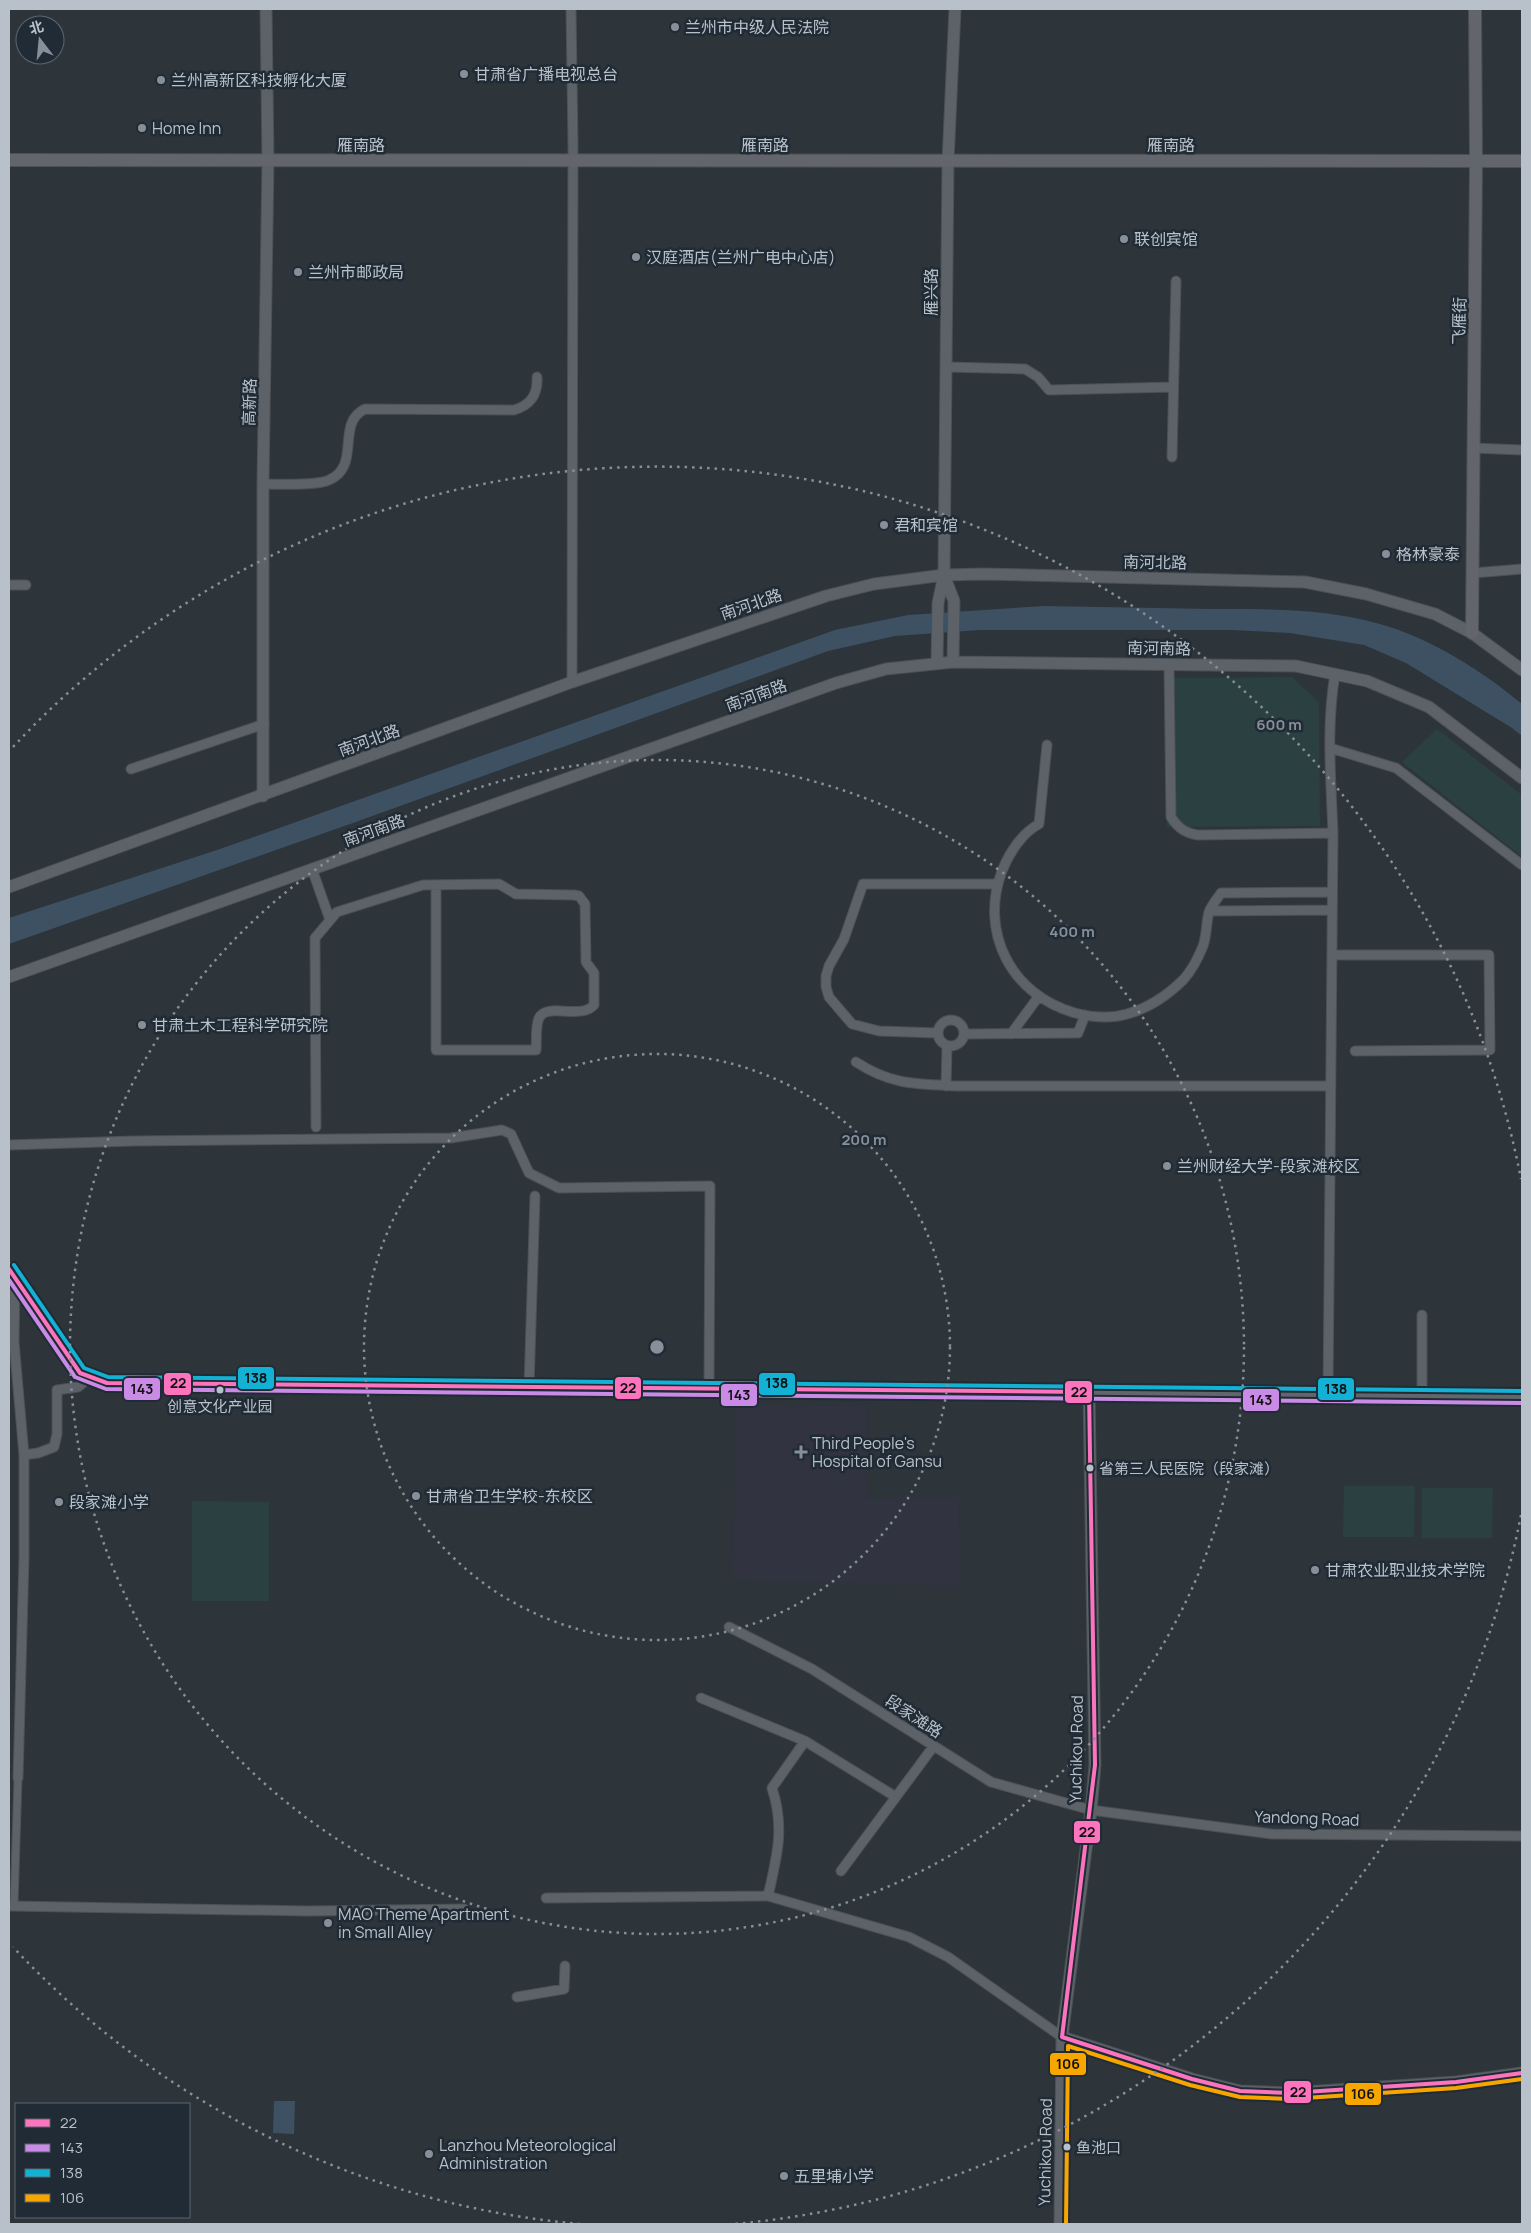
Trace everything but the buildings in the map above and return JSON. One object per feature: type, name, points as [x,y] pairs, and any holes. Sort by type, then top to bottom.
[{"type":"main road","name":"飞雁街","points":[[1472,633],[1476,161],[1475,9]]},
{"type":"main road","name":"雁南路","points":[[9,160],[1522,161]]},
{"type":"main road","points":[[12,1274],[80,1373],[107,1383],[1522,1397]]},
{"type":"street","name":"高新路","points":[[263,796],[263,484],[268,161],[266,9]]},
{"type":"street","points":[[571,9],[573,161],[572,682]]},
{"type":"street","name":"雁兴路","points":[[944,575],[948,161],[955,9]]},
{"type":"street","points":[[1172,457],[1176,282]]},
{"type":"street","points":[[947,367],[1025,370],[1038,377],[1050,390],[1173,387]]},
{"type":"street","points":[[263,484],[319,484],[339,474],[345,465],[348,454],[350,424],[358,412],[365,409],[514,410],[522,407],[535,394],[537,377]]},
{"type":"street","points":[[1474,448],[1522,450]]},
{"type":"street","points":[[1472,573],[1522,569]]},
{"type":"street","name":"南河北路","points":[[9,887],[572,682],[826,596],[874,584],[944,575],[983,574],[1305,582],[1366,594],[1435,614],[1472,633],[1522,670]]},
{"type":"street","points":[[944,575],[954,601],[953,662]]},
{"type":"street","points":[[938,663],[938,603],[944,575]]},
{"type":"street","points":[[9,585],[26,585]]},
{"type":"street","name":"南河南路","points":[[9,977],[836,683],[886,669],[953,662],[1296,666],[1367,681],[1428,707],[1522,778]]},
{"type":"street","points":[[1169,664],[1171,817],[1176,824],[1190,834],[1198,835],[1333,833]]},
{"type":"street","points":[[1328,1395],[1333,833],[1330,748],[1331,702],[1336,674]]},
{"type":"street","points":[[131,769],[264,724]]},
{"type":"street","points":[[1047,745],[1039,824],[1030,829],[1007,856],[995,890],[994,926],[1005,959],[1026,988],[1056,1008],[1091,1017],[1126,1014],[1159,1001],[1186,977],[1203,946],[1210,911],[1221,893],[1332,892]]},
{"type":"street","points":[[1330,748],[1396,768],[1522,865]]},
{"type":"street","points":[[312,869],[330,920]]},
{"type":"street","points":[[316,1127],[315,938],[338,912],[423,885],[499,884],[516,894],[574,894],[583,900],[586,909],[586,962],[594,973],[594,1006],[584,1012],[548,1011],[542,1014],[538,1021],[536,1050],[436,1050],[436,885]]},
{"type":"street","points":[[938,1033],[879,1031],[852,1024],[829,997],[826,976],[844,939],[863,884],[997,884]]},
{"type":"street","points":[[1210,911],[1332,910]]},
{"type":"street","points":[[1332,955],[1489,954],[1490,1050],[1354,1051]]},
{"type":"street","points":[[1011,1034],[1039,996]]},
{"type":"street","points":[[965,1034],[1078,1034],[1085,1015]]},
{"type":"street","points":[[952,1020],[962,1026],[965,1034],[959,1044],[947,1046],[940,1041],[938,1033],[940,1025],[952,1020]]},
{"type":"street","points":[[946,1086],[947,1046]]},
{"type":"street","points":[[856,1062],[872,1073],[900,1083],[946,1086],[1330,1086]]},
{"type":"street","points":[[9,1145],[133,1141],[451,1138],[502,1130],[511,1134],[529,1173],[559,1188],[710,1186],[709,1389]]},
{"type":"street","points":[[530,1387],[535,1196]]},
{"type":"street","points":[[12,1274],[14,1342],[24,1455],[24,1558],[18,1778],[11,1906],[307,1911],[464,1909]]},
{"type":"street","points":[[1422,1314],[1422,1396]]},
{"type":"street","points":[[24,1455],[38,1453],[54,1447],[57,1434],[57,1390],[78,1387],[90,1377]]},
{"type":"street","name":"Yuchikou Road","points":[[1060,2224],[1062,2037],[1095,1765],[1089,1392]]},
{"type":"street","name":"段家滩路","points":[[729,1627],[812,1669],[991,1782],[1091,1810]]},
{"type":"street","points":[[701,1698],[805,1740],[896,1797]]},
{"type":"street","points":[[768,1896],[779,1849],[778,1808],[772,1788],[805,1740]]},
{"type":"street","points":[[841,1871],[933,1747]]},
{"type":"street","name":"Yandong Road","points":[[1091,1810],[1272,1834],[1522,1836]]},
{"type":"street","points":[[546,1898],[768,1896],[909,1938],[948,1957],[1062,2037],[1240,2091],[1290,2093],[1456,2082],[1522,2073]]},
{"type":"street","points":[[517,1997],[564,1989],[565,1966]]},
{"type":"shaded area","points":[[1044,606],[1296,610],[1338,615],[1380,624],[1399,630],[1437,647],[1473,668],[1506,691],[1522,704],[1522,736],[1406,663],[1364,645],[1290,633],[1231,630],[980,630],[895,636],[828,651],[353,823],[9,944],[9,918],[220,849],[835,630],[908,615]]},
{"type":"shaded area","name":"Third People's Hospital of Gansu","points":[[736,1405],[866,1406],[867,1499],[959,1498],[960,1586],[733,1580]]},
{"type":"shaded area","points":[[274,2101],[295,2101],[294,2134],[273,2133]]},
{"type":"green space","points":[[1292,677],[1319,702],[1320,826],[1167,827],[1166,678]]},
{"type":"green space","points":[[1437,729],[1522,795],[1522,857],[1402,762]]},
{"type":"green space","points":[[1344,1486],[1415,1486],[1414,1537],[1343,1537]]},
{"type":"green space","points":[[1422,1488],[1493,1488],[1492,1538],[1422,1538]]},
{"type":"green space","points":[[192,1501],[269,1502],[269,1601],[192,1601]]},
{"type":"transit line","name":"138","points":[[14,1265],[84,1368],[108,1377],[1522,1391]]},
{"type":"transit line","name":"22","points":[[9,1269],[80,1373],[107,1383],[1089,1392],[1095,1765],[1062,2037],[1192,2079],[1240,2091],[1290,2093],[1456,2082],[1522,2073]]},
{"type":"transit line","name":"143","points":[[9,1280],[75,1377],[106,1389],[1522,1403]]},
{"type":"transit line","name":"106","points":[[1066,2224],[1068,2046],[1190,2085],[1240,2097],[1290,2099],[1456,2088],[1522,2079]]},
{"type":"place","name":"兰州市中级人民法院","points":[[675,27]]},
{"type":"place","name":"甘肃省广播电视总台","points":[[464,74]]},
{"type":"place","name":"兰州高新区科技孵化大厦","points":[[161,80]]},
{"type":"place","name":"Home Inn","points":[[142,128]]},
{"type":"place","name":"联创宾馆","points":[[1124,239]]},
{"type":"place","name":"汉庭酒店(兰州广电中心店)","points":[[636,257]]},
{"type":"place","name":"兰州市邮政局","points":[[298,272]]},
{"type":"place","name":"君和宾馆","points":[[884,525]]},
{"type":"place","name":"格林豪泰","points":[[1386,554]]},
{"type":"place","name":"甘肃土木工程科学研究院","points":[[142,1025]]},
{"type":"place","name":"兰州财经大学-段家滩校区","points":[[1167,1166]]},
{"type":"place","name":"创意文化产业园","points":[[220,1390]]},
{"type":"place","name":"Third People's Hospital of Gansu","points":[[801,1452]]},
{"type":"place","name":"省第三人民医院（段家滩）","points":[[1090,1468]]},
{"type":"place","name":"甘肃省卫生学校-东校区","points":[[416,1496]]},
{"type":"place","name":"段家滩小学","points":[[59,1502]]},
{"type":"place","name":"甘肃农业职业技术学院","points":[[1315,1570]]},
{"type":"place","name":"MAO Theme Apartment in Small Alley","points":[[328,1923]]},
{"type":"place","name":"鱼池口","points":[[1067,2147]]},
{"type":"place","name":"Lanzhou Meteorological Administration","points":[[429,2154]]},
{"type":"place","name":"五里埔小学","points":[[784,2176]]}]
